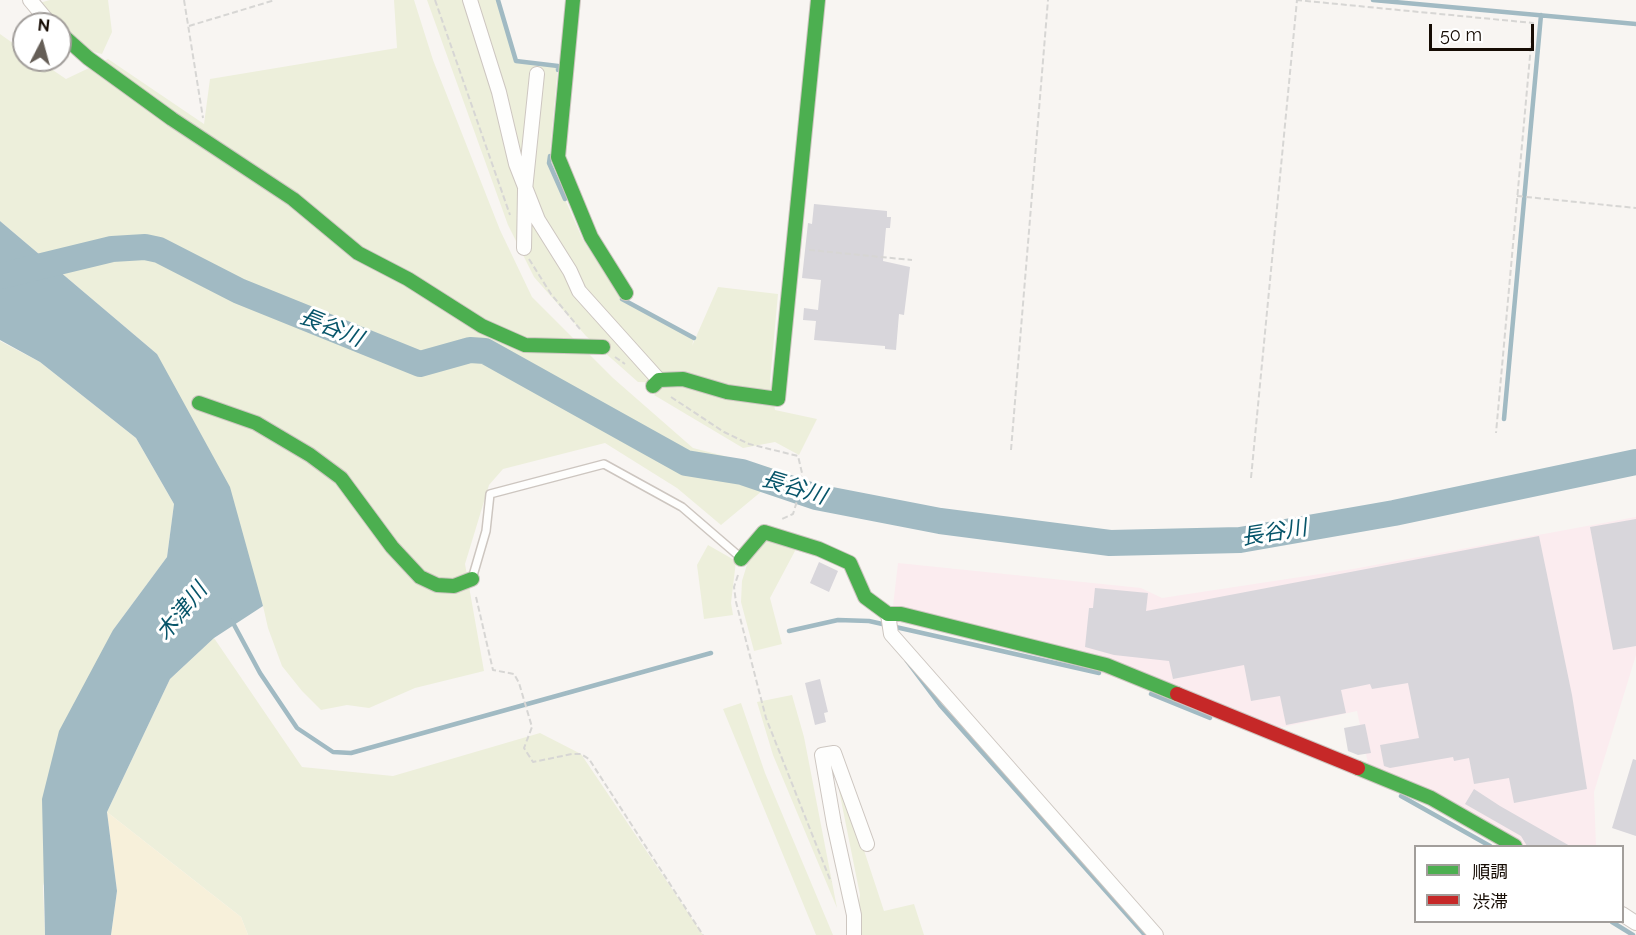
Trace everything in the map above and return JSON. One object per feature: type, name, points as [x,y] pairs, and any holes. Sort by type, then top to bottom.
[{"type":"street","points":[[30,0],[40,12]]},
{"type":"street","points":[[470,0],[482,31],[525,190],[538,220],[570,271],[579,291],[656,383],[683,380],[727,392],[778,399],[818,0]]},
{"type":"street","points":[[573,0],[558,157],[591,237],[626,293]]},
{"type":"street","points":[[72,44],[88,58],[163,112],[293,199],[358,253],[408,279],[482,326],[525,345],[603,347]]},
{"type":"street","points":[[524,248],[525,190],[537,74]]},
{"type":"street","points":[[199,403],[256,423],[310,455],[341,478],[392,547],[420,577],[437,585],[454,586],[472,579]]},
{"type":"street","points":[[741,559],[764,532],[819,549],[850,563],[865,597],[888,614],[901,614],[1106,665],[1431,798],[1513,845]]},
{"type":"street","points":[[888,614],[891,634],[1156,935]]},
{"type":"street","points":[[854,935],[854,915],[822,754],[834,753],[867,844]]},
{"type":"lane","points":[[472,579],[486,531],[490,494],[604,464],[682,507],[741,559]]},
{"type":"path","points":[[184,0],[203,118]]},
{"type":"path","points":[[189,26],[275,0]]},
{"type":"path","points":[[1011,450],[1048,0]]},
{"type":"path","points":[[1251,478],[1297,0],[1533,22],[1496,433]]},
{"type":"path","points":[[1517,196],[1636,208]]},
{"type":"path","points":[[794,248],[912,260]]},
{"type":"path","points":[[764,532],[793,514],[802,473]]},
{"type":"path","points":[[741,559],[734,587],[736,602],[766,718],[834,888]]},
{"type":"path","points":[[472,579],[493,670],[514,674],[519,683],[532,727],[524,748],[533,762],[572,754],[581,754],[589,759],[703,935]]},
{"type":"shaded area","points":[[1636,517],[1636,655],[1594,792],[1596,845],[1521,845],[1369,768],[1357,711],[1274,729],[893,606],[898,563],[1141,588],[1162,598],[1353,569]]},
{"type":"green space","points":[[50,0],[108,0],[112,32],[102,54],[85,50],[72,36],[72,12],[46,12],[39,3]]},
{"type":"green space","points":[[394,0],[414,0],[433,60],[500,230],[532,297],[613,378],[693,448],[775,469],[774,481],[721,525],[677,488],[605,443],[503,469],[489,485],[465,564],[484,671],[415,688],[369,708],[347,705],[321,710],[282,666],[268,628],[263,606],[157,354],[0,221],[0,34],[12,42],[12,72],[56,72],[66,79],[108,59],[204,124],[210,79],[397,48]]},
{"type":"green space","points":[[427,0],[498,0],[516,61],[558,66],[549,163],[583,240],[623,300],[694,338],[692,346],[718,287],[778,294],[770,381],[775,410],[817,419],[799,455],[775,442],[743,448],[654,395],[666,383],[638,382],[586,336],[534,277],[508,225]]},
{"type":"green space","points":[[0,341],[40,362],[136,438],[174,504],[167,557],[113,630],[43,886],[45,935],[0,935]]},
{"type":"green space","points":[[769,538],[796,549],[770,598],[782,644],[754,651],[741,602],[742,581],[749,558]]},
{"type":"green space","points":[[708,545],[736,561],[731,603],[733,615],[704,619],[697,565]]},
{"type":"green space","points":[[214,638],[302,767],[393,776],[540,733],[581,754],[703,935],[248,935],[241,917],[107,812],[170,679]]},
{"type":"green space","points":[[792,695],[804,737],[837,908],[773,755],[757,702]]},
{"type":"green space","points":[[741,703],[765,773],[833,935],[816,935],[723,709]]},
{"type":"green space","points":[[831,750],[884,911],[914,904],[924,935],[855,935],[860,895]]},
{"type":"sand","points":[[107,812],[241,917],[248,935],[111,935],[117,891]]},
{"type":"water","name":"木津川","points":[[0,221],[157,354],[230,487],[263,606],[214,638],[170,679],[107,812],[117,891],[111,935],[45,935],[42,799],[59,731],[113,630],[167,557],[174,504],[136,438],[40,362],[0,340]]},
{"type":"building","points":[[814,204],[887,211],[887,217],[891,217],[890,228],[886,228],[883,261],[910,267],[904,315],[899,314],[896,350],[885,349],[885,346],[814,340],[816,321],[803,320],[804,308],[818,310],[821,280],[802,278],[808,223],[812,224]]},
{"type":"building","points":[[1636,519],[1636,646],[1613,650],[1590,527]]},
{"type":"building","points":[[1539,536],[1572,695],[1587,789],[1514,803],[1509,778],[1474,784],[1469,758],[1454,761],[1453,757],[1390,768],[1384,766],[1380,745],[1419,738],[1408,683],[1372,689],[1370,684],[1341,690],[1346,713],[1286,725],[1280,696],[1251,701],[1244,665],[1173,679],[1169,661],[1114,655],[1085,647],[1089,608],[1093,608],[1095,588],[1148,593],[1146,611]]},
{"type":"building","points":[[819,562],[838,571],[829,592],[810,583]]},
{"type":"building","points":[[820,679],[828,712],[824,713],[826,722],[815,725],[805,683]]},
{"type":"building","points":[[1365,724],[1371,753],[1358,755],[1348,751],[1344,728]]},
{"type":"building","points":[[1633,759],[1636,760],[1636,836],[1612,828]]},
{"type":"building","points":[[1474,789],[1568,845],[1526,845],[1521,836],[1465,804]]},
{"type":"waterway","points":[[498,0],[516,61],[558,66],[558,70]]},
{"type":"waterway","points":[[1373,0],[1636,24]]},
{"type":"waterway","points":[[1504,419],[1541,15]]},
{"type":"waterway","points":[[550,156],[549,163],[565,199]]},
{"type":"waterway","name":"長谷川","points":[[0,276],[112,249],[145,247],[159,250],[239,291],[420,364],[470,350],[485,351],[686,463],[742,472],[816,497],[940,521],[1110,543],[1240,540],[1394,513],[1636,462]]},
{"type":"waterway","points":[[622,299],[694,338]]},
{"type":"waterway","points":[[789,631],[838,620],[869,621],[1099,673]]},
{"type":"waterway","points":[[232,621],[260,673],[297,728],[333,752],[351,753],[711,653]]},
{"type":"waterway","points":[[907,661],[940,705],[1145,935]]},
{"type":"waterway","points":[[1151,694],[1210,718]]},
{"type":"waterway","points":[[1401,796],[1488,845]]},
{"type":"waterway","points":[[1614,923],[1633,935]]},
{"type":"traffic: fast","points":[[573,0],[558,157],[591,237],[626,293]]},
{"type":"traffic: fast","points":[[653,386],[659,380],[683,379],[727,392],[778,399],[818,0]]},
{"type":"traffic: fast","points":[[72,44],[172,119],[293,199],[358,253],[408,279],[482,326],[525,345],[603,347]]},
{"type":"traffic: fast","points":[[199,403],[256,423],[310,455],[341,478],[392,547],[420,577],[437,585],[454,586],[472,579]]},
{"type":"traffic: fast","points":[[741,559],[764,532],[819,549],[850,563],[865,597],[888,614],[901,614],[1106,665],[1177,694]]},
{"type":"traffic: fast","points":[[1358,768],[1431,798],[1513,845]]},
{"type":"traffic: jam","points":[[1177,694],[1358,768]]}]
